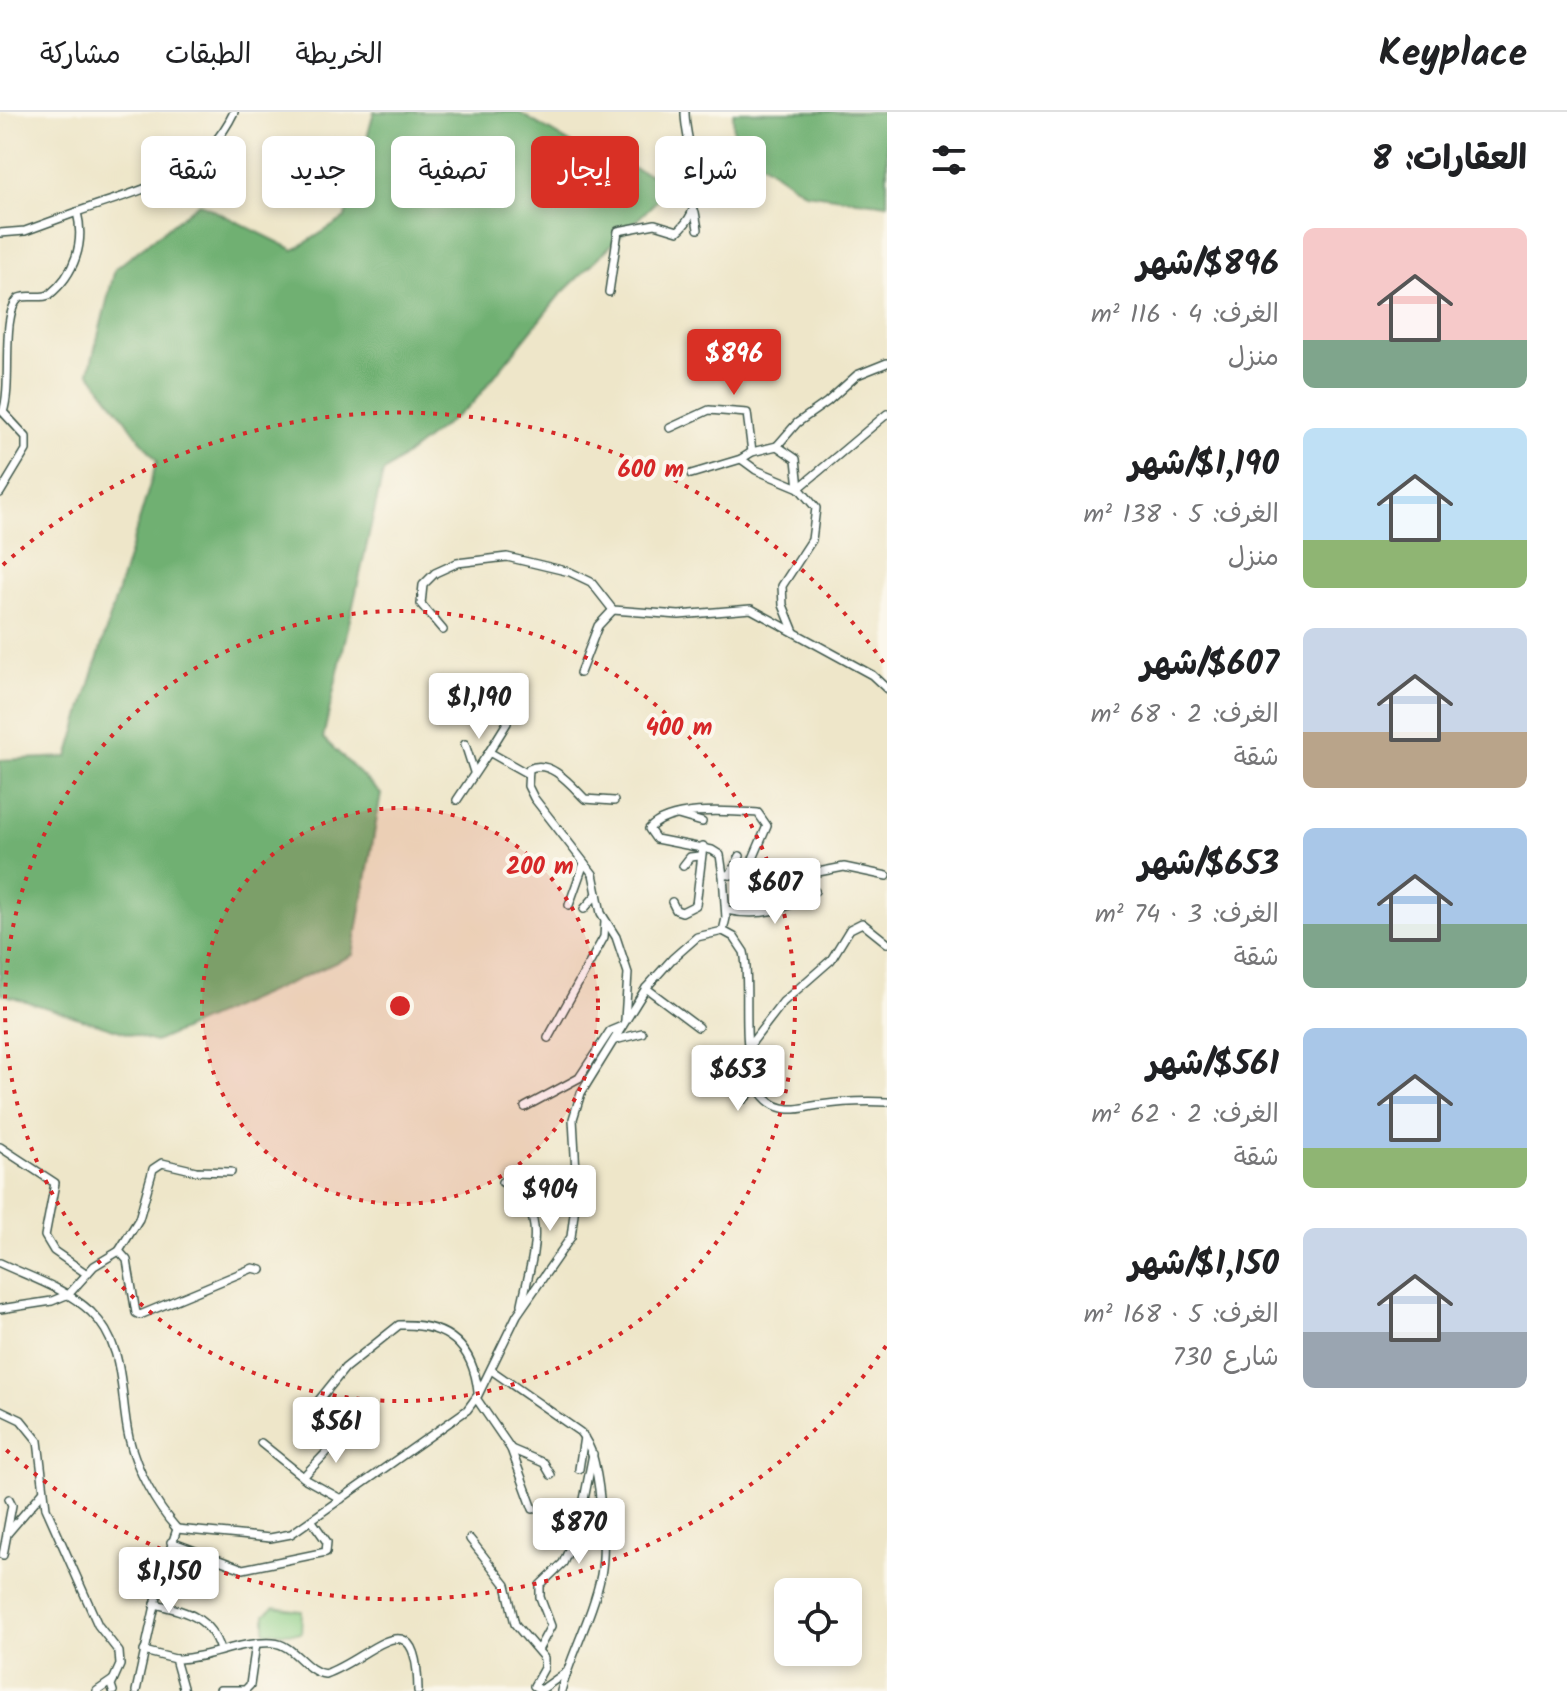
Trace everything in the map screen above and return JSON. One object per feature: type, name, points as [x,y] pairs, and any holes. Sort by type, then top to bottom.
[{"type":"street","points":[[0,233],[25,231],[146,190],[178,175],[204,156],[234,112]]},
{"type":"street","points":[[685,112],[687,143],[697,181],[695,212],[698,229]]},
{"type":"street","points":[[0,493],[26,450],[26,437],[3,412],[8,390],[4,371],[4,325],[17,299],[45,297],[65,279],[81,239],[77,212]]},
{"type":"street","points":[[609,292],[618,231],[659,224],[678,231],[695,212]]},
{"type":"street","points":[[691,474],[777,446],[797,423],[857,375],[887,363]]},
{"type":"street","points":[[670,428],[709,410],[747,413],[752,452]]},
{"type":"street","points":[[799,488],[887,414]]},
{"type":"street","points":[[777,446],[796,459],[799,488]]},
{"type":"street","points":[[741,459],[756,470],[799,488],[816,508],[812,540],[782,586],[783,605],[794,632]]},
{"type":"street","points":[[443,630],[421,604],[423,585],[435,573],[457,563],[507,557],[570,572],[591,582],[613,610],[679,615],[751,609],[872,675],[887,689]]},
{"type":"street","points":[[580,673],[598,626],[613,610]]},
{"type":"street","points":[[457,800],[507,723]]},
{"type":"street","points":[[465,744],[474,772]]},
{"type":"street","points":[[489,752],[528,774]]},
{"type":"street","points":[[614,801],[585,799],[566,779],[539,765],[529,769],[534,798],[593,874],[605,921],[616,937],[628,973],[624,1024]]},
{"type":"street","points":[[723,931],[727,875],[720,855],[703,846],[665,842],[651,835],[649,829],[676,814],[758,813],[767,826],[746,875]]},
{"type":"street","points":[[676,814],[702,822]]},
{"type":"street","points":[[672,902],[682,912],[696,905],[701,884],[700,856],[703,846]]},
{"type":"street","points":[[683,866],[690,857],[700,856]]},
{"type":"street","points":[[727,875],[740,856]]},
{"type":"street","points":[[569,905],[584,863]]},
{"type":"street","points":[[727,875],[813,873],[844,867],[887,876]]},
{"type":"street","points":[[726,910],[753,915],[766,913],[815,891]]},
{"type":"street","points":[[584,909],[597,894]]},
{"type":"street","points":[[548,1038],[604,937],[605,921]]},
{"type":"street","points":[[749,1047],[783,1002],[831,960],[850,929],[862,923],[887,943]]},
{"type":"street","points":[[0,1263],[69,1294],[94,1315],[115,1349],[136,1461],[160,1507],[177,1529],[279,1538],[312,1521],[453,1422],[477,1396],[520,1310],[571,1237],[577,1190],[575,1107],[646,988],[697,937],[723,931]]},
{"type":"street","points":[[723,931],[740,945],[746,961],[749,1047],[756,1087],[766,1101],[789,1109],[887,1102]]},
{"type":"street","points":[[646,988],[698,1027]]},
{"type":"street","points":[[525,1107],[579,1078],[610,1031],[624,1024]]},
{"type":"street","points":[[615,1040],[642,1033]]},
{"type":"street","points":[[715,1082],[744,1099],[756,1087]]},
{"type":"street","points":[[0,1147],[55,1183],[45,1236],[54,1251],[87,1274]]},
{"type":"street","points":[[0,1309],[52,1301],[69,1294],[94,1266],[119,1251],[139,1219],[156,1166],[167,1163],[196,1171],[231,1172]]},
{"type":"street","points":[[502,1182],[526,1198],[533,1219],[533,1254],[520,1310]]},
{"type":"street","points":[[119,1251],[127,1260],[136,1313],[140,1315],[253,1268],[261,1270]]},
{"type":"street","points":[[307,1415],[345,1368],[399,1325],[441,1331],[460,1345],[472,1360],[477,1396],[511,1449],[533,1509]]},
{"type":"street","points":[[491,1370],[553,1411],[584,1437],[593,1454],[600,1501],[602,1565],[597,1591],[561,1691]]},
{"type":"street","points":[[0,1410],[21,1420],[38,1441],[43,1457],[42,1493],[98,1625],[119,1652],[120,1665],[113,1680],[113,1691]]},
{"type":"street","points":[[303,1477],[347,1431]]},
{"type":"street","points":[[579,1469],[584,1437]]},
{"type":"street","points":[[261,1443],[303,1477],[341,1499]]},
{"type":"street","points":[[511,1449],[544,1463],[551,1475]]},
{"type":"street","points":[[538,1650],[551,1626],[540,1597],[540,1585],[563,1563],[578,1530],[593,1454]]},
{"type":"street","points":[[7,1534],[42,1493]]},
{"type":"street","points":[[3,1555],[11,1514],[9,1499]]},
{"type":"street","points":[[171,1542],[235,1568],[253,1569],[285,1558],[326,1552],[327,1542],[312,1521]]},
{"type":"street","points":[[136,1691],[155,1604],[177,1529]]},
{"type":"street","points":[[470,1539],[506,1585],[515,1624],[545,1663],[533,1684],[537,1690],[565,1673]]},
{"type":"street","points":[[155,1604],[200,1619],[213,1630],[220,1650]]},
{"type":"street","points":[[144,1651],[175,1659],[199,1658],[220,1650],[256,1644],[281,1645],[316,1672],[325,1674],[377,1645],[400,1639],[408,1641],[417,1654],[418,1691]]},
{"type":"street","points":[[220,1690],[245,1690],[250,1685],[256,1644]]},
{"type":"street","points":[[175,1659],[184,1691]]},
{"type":"street","points":[[97,1691],[113,1680]]},
{"type":"green space","points":[[374,112],[518,112],[559,136],[531,136],[531,208],[639,208],[639,170],[655,176],[655,202],[558,297],[473,403],[383,473],[323,738],[381,794],[353,955],[155,1042],[0,993],[0,760],[68,757],[157,461],[89,372],[115,269],[193,208],[209,208],[294,250],[345,218],[348,208],[375,208],[375,136],[367,136]]},
{"type":"green space","points":[[733,112],[887,112],[887,204],[805,193],[766,166],[766,136],[734,136]]},
{"type":"green space","points":[[274,1607],[302,1611],[301,1633],[265,1632],[265,1614]]}]
